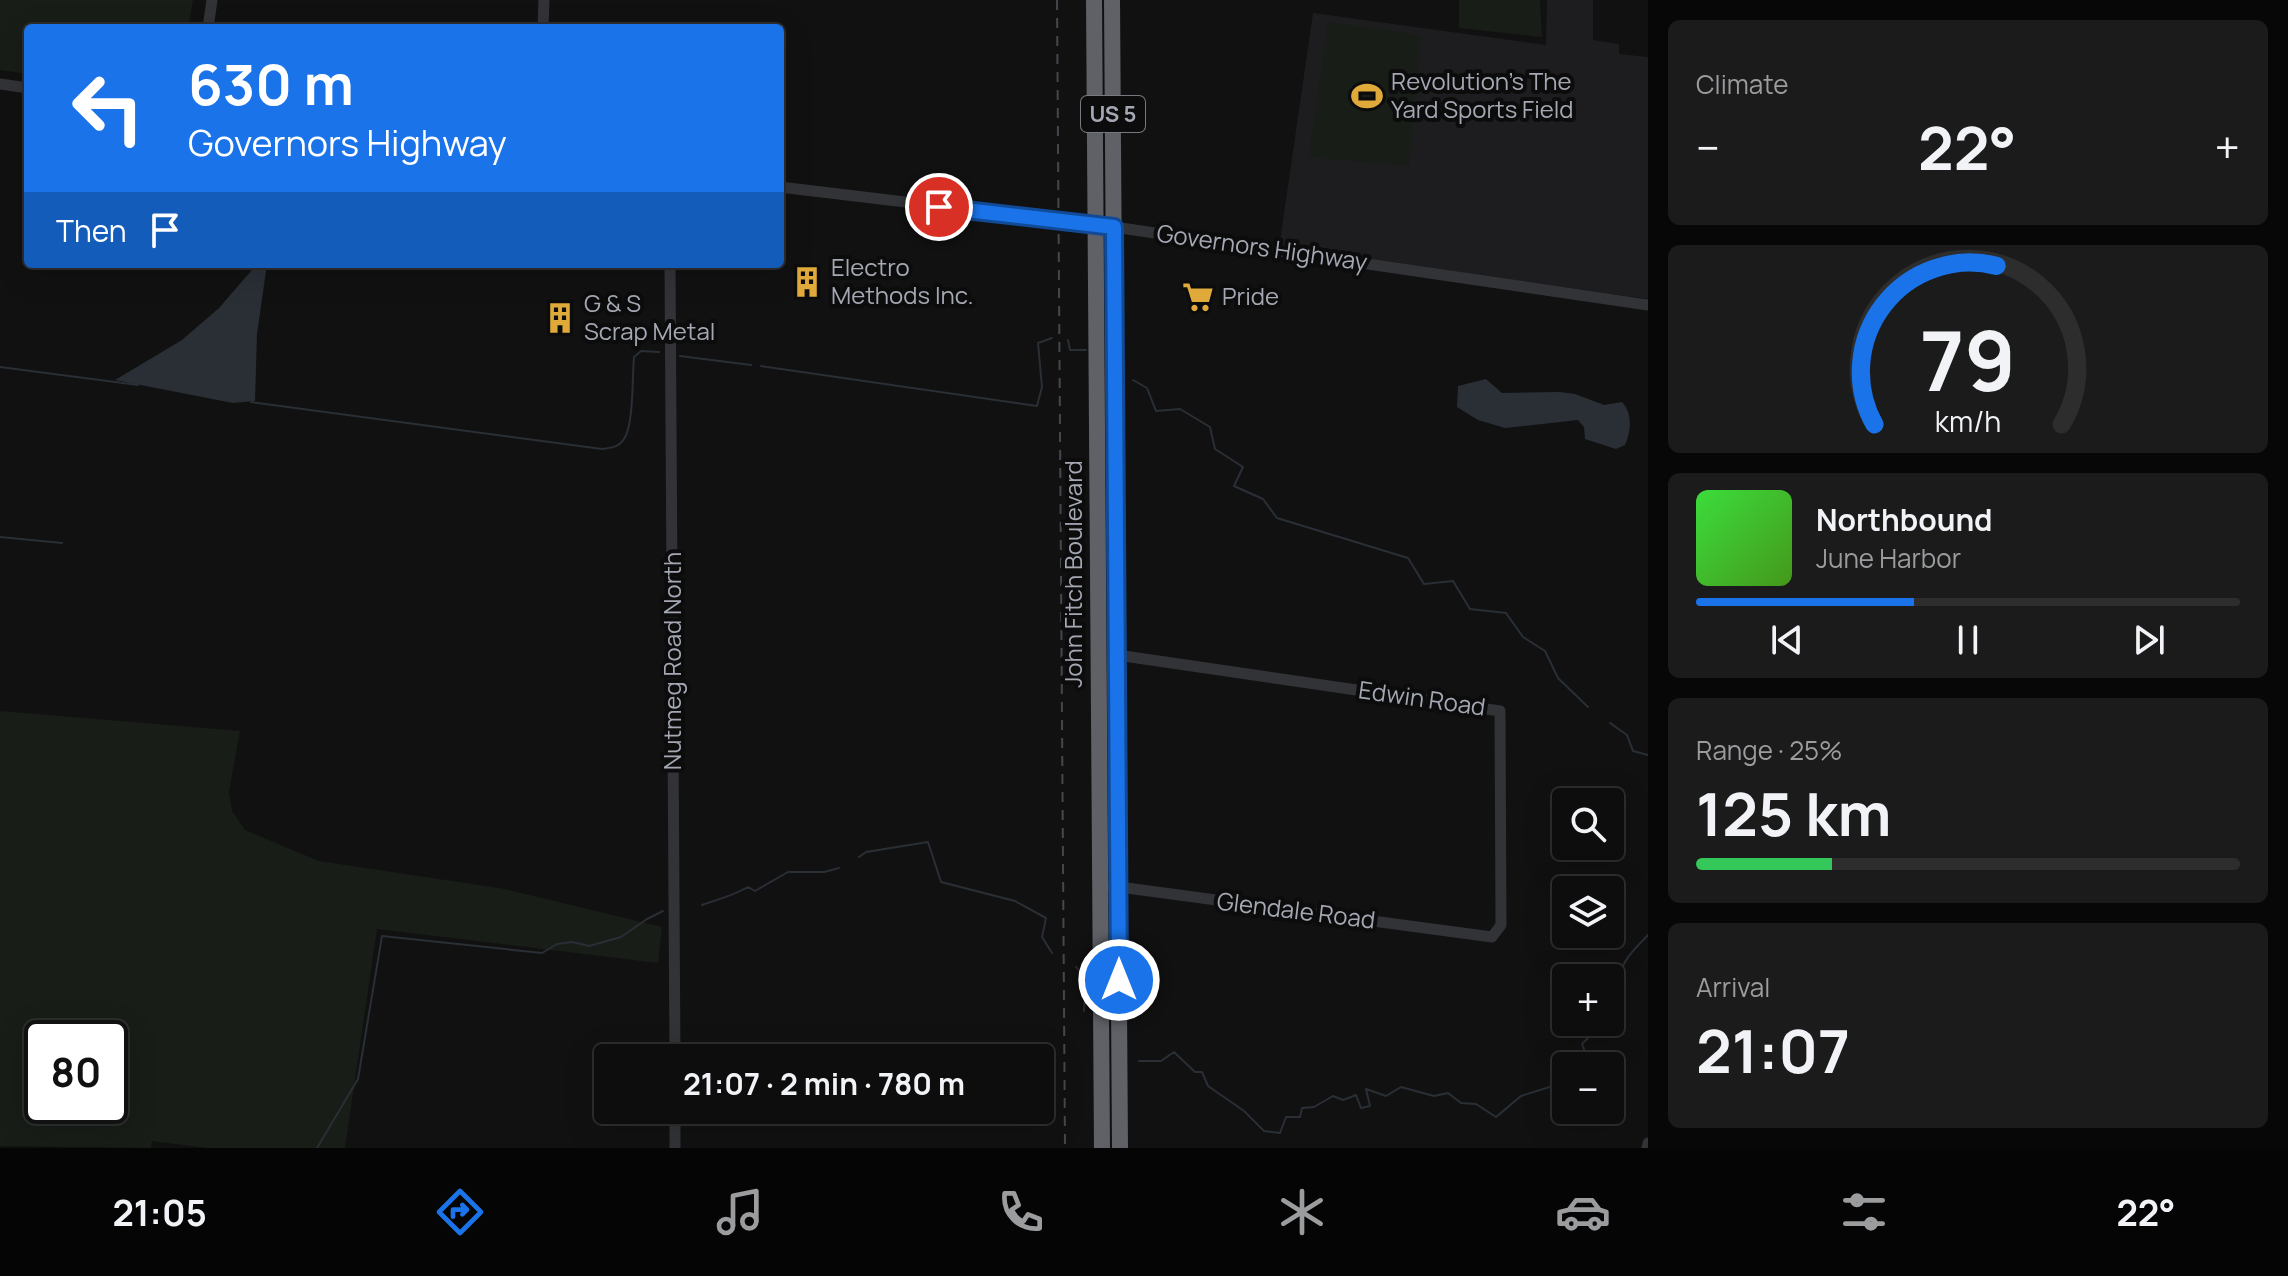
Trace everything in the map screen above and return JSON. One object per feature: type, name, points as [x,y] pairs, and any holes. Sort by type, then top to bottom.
[{"type":"highway","name":"John Fitch Boulevard","points":[[1094,0],[1102,1148]]},
{"type":"highway","name":"John Fitch Boulevard","points":[[1112,0],[1120,1148]]},
{"type":"street","points":[[209,24],[212,0]]},
{"type":"street","points":[[543,24],[544,0]]},
{"type":"street","points":[[0,84],[24,87]]},
{"type":"street","name":"Governors Highway","points":[[784,187],[1114,227],[1648,305]]},
{"type":"street","name":"Nutmeg Road North","points":[[670,268],[675,1044]]},
{"type":"street","name":"Edwin Road","points":[[1117,655],[1500,711],[1501,925],[1492,937]]},
{"type":"street","name":"Glendale Road","points":[[1100,885],[1492,937]]},
{"type":"street","points":[[675,1124],[675,1148]]},
{"type":"shaded area","points":[[0,0],[193,0],[189,24],[24,24],[24,73],[0,70]]},
{"type":"shaded area","points":[[1459,0],[1540,0],[1542,37],[1459,28]]},
{"type":"shaded area","points":[[1547,0],[1593,0],[1593,40],[1619,44],[1619,54],[1648,57],[1648,299],[1279,248],[1313,13],[1546,45]]},
{"type":"shaded area","name":"Revolution's The Yard Sports Field","points":[[1328,22],[1421,35],[1409,166],[1309,157]]},
{"type":"shaded area","points":[[254,268],[266,268],[257,334],[255,401],[233,403],[115,380],[182,340],[219,308]]},
{"type":"shaded area","points":[[1486,379],[1502,393],[1560,392],[1604,405],[1622,402],[1630,423],[1625,445],[1616,449],[1585,439],[1584,427],[1578,420],[1505,428],[1478,420],[1457,407],[1458,386]]},
{"type":"shaded area","points":[[0,711],[240,731],[229,792],[232,811],[245,830],[319,861],[505,889],[662,927],[658,963],[377,929],[345,1148],[207,1148],[152,1141],[151,1148],[0,1146]]},
{"type":"waterway","points":[[761,366],[1037,406],[1042,387],[1038,343],[1052,338]]},
{"type":"waterway","points":[[1068,340],[1070,350],[1086,350]]},
{"type":"waterway","points":[[251,402],[605,449],[620,444],[627,432],[634,357],[641,351],[659,352]]},
{"type":"waterway","points":[[680,356],[751,365]]},
{"type":"waterway","points":[[0,367],[138,385]]},
{"type":"waterway","points":[[1133,380],[1147,388],[1156,411],[1180,409],[1210,427],[1215,449],[1243,467],[1234,486],[1263,499],[1277,518],[1408,558],[1424,584],[1453,581],[1470,609],[1506,613],[1523,637],[1545,651],[1558,678],[1588,707]]},
{"type":"waterway","points":[[0,537],[62,543]]},
{"type":"waterway","points":[[1610,723],[1627,735],[1633,751],[1648,755]]},
{"type":"waterway","points":[[859,857],[866,852],[928,842],[941,882],[1015,901],[1046,918],[1042,937],[1052,953]]},
{"type":"waterway","points":[[702,905],[748,887],[755,891],[788,872],[824,872],[839,868]]},
{"type":"waterway","points":[[317,1148],[358,1079],[382,936],[542,953],[557,944],[572,942],[589,946],[621,937],[663,911]]},
{"type":"waterway","points":[[1624,964],[1648,935]]},
{"type":"waterway","points":[[1076,967],[1086,977],[1084,1011]]},
{"type":"waterway","points":[[1585,1052],[1582,1044],[1590,1036]]},
{"type":"waterway","points":[[1139,1061],[1161,1061],[1174,1052],[1195,1072],[1202,1072],[1208,1086],[1244,1111],[1264,1131],[1280,1133],[1286,1117],[1300,1117],[1302,1108],[1314,1107],[1333,1096],[1343,1100],[1356,1095],[1361,1108],[1370,1106],[1366,1089],[1386,1096],[1401,1087],[1434,1096],[1448,1093],[1461,1103],[1476,1104],[1496,1117],[1521,1096],[1552,1086]]},
{"type":"railway","points":[[1057,0],[1065,1148]]},
{"type":"place","name":"Revolution's The Yard Sports Field","points":[[1367,96]]},
{"type":"place","name":"Electro Methods Inc.","points":[[807,282]]},
{"type":"place","name":"Pride","points":[[1198,297]]},
{"type":"place","name":"G & S Scrap Metal","points":[[560,318]]},
{"type":"route","points":[[939,207],[1114,227],[1119,980]]}]
